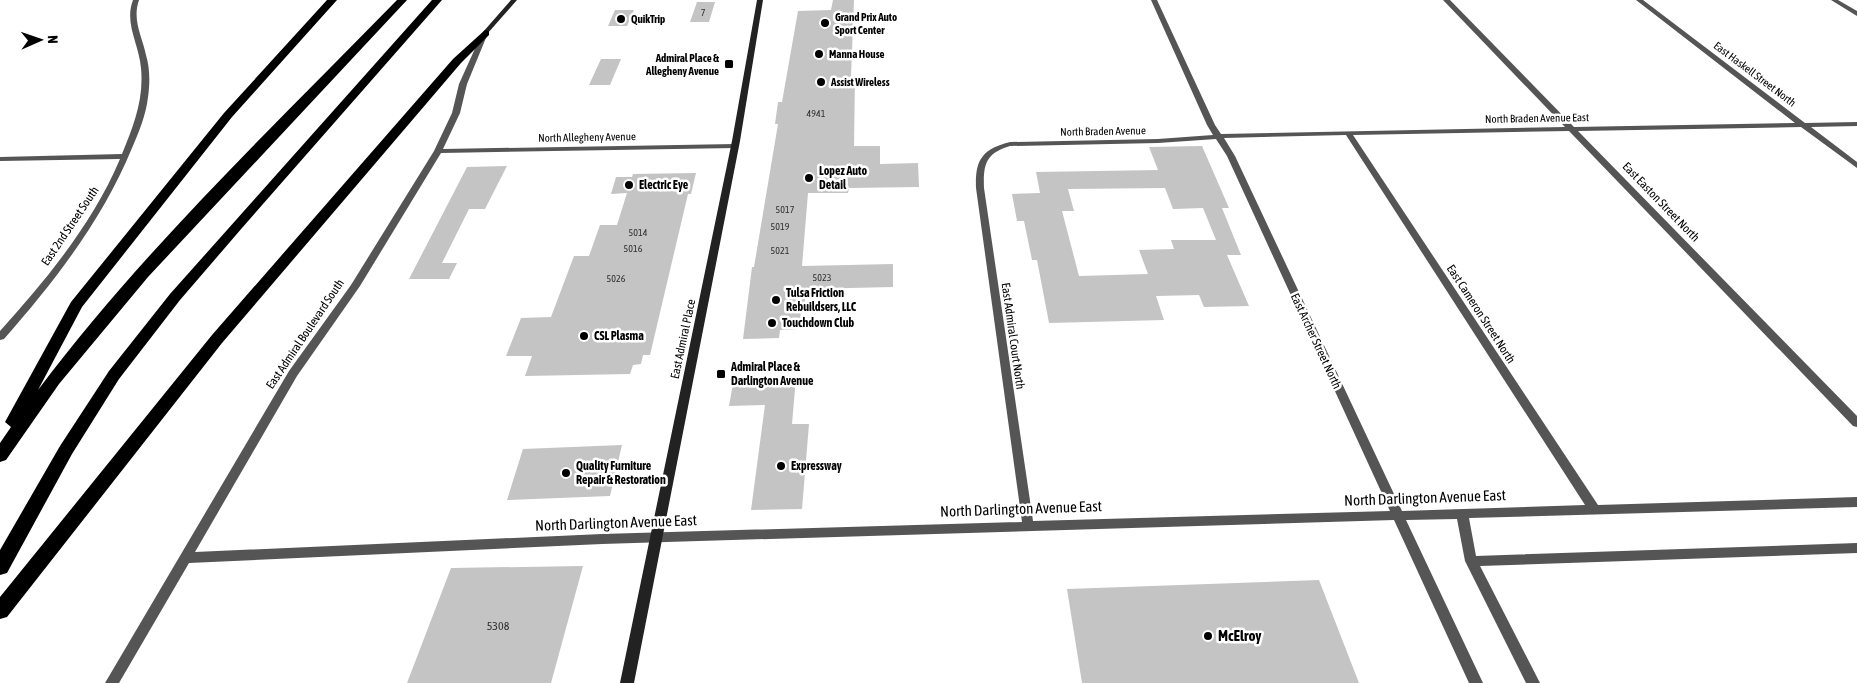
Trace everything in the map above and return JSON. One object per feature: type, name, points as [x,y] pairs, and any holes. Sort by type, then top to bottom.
[{"type":"highway","points":[[0,446],[76,305],[228,116],[332,0]]},
{"type":"highway","points":[[0,456],[22,423],[73,355],[126,291],[402,0]]},
{"type":"highway","points":[[0,567],[66,450],[114,375],[175,297],[236,225],[437,0]]},
{"type":"highway","points":[[0,611],[217,339],[457,61],[485,33]]},
{"type":"main road","name":"East Admiral Boulevard South","points":[[485,33],[514,0]]},
{"type":"main road","name":"East Admiral Place","points":[[627,683],[736,146],[760,0]]},
{"type":"street","name":"East 2nd Street South","points":[[0,338],[24,311],[104,201],[126,156],[138,122],[145,93],[143,56],[132,18],[136,0]]},
{"type":"street","name":"East Archer Street North","points":[[1154,0],[1218,137],[1231,156],[1476,683]]},
{"type":"street","name":"East Easton Street North","points":[[1446,0],[1857,423]]},
{"type":"street","name":"East Haskell Street North","points":[[1640,0],[1857,166]]},
{"type":"street","points":[[1834,0],[1857,14]]},
{"type":"street","name":"East Admiral Boulevard South","points":[[112,683],[293,374],[355,286],[438,151],[456,114],[463,84],[485,33]]},
{"type":"street","name":"North Braden Avenue East","points":[[1218,137],[1572,128],[1857,124]]},
{"type":"street","name":"East Cameron Street North","points":[[1348,133],[1594,509]]},
{"type":"street","name":"North Braden Avenue","points":[[989,152],[1010,144],[1158,141],[1218,137]]},
{"type":"street","name":"North Allegheny Avenue","points":[[438,151],[736,146]]},
{"type":"street","name":"East Admiral Court North","points":[[989,152],[980,168],[980,188],[1028,525]]},
{"type":"street","points":[[0,159],[126,156]]},
{"type":"street","name":"North Darlington Avenue East","points":[[186,558],[656,538],[1028,525],[1857,502]]},
{"type":"street","points":[[1462,513],[1471,561],[1533,683]]},
{"type":"street","points":[[1471,561],[1857,548]]},
{"type":"building","points":[[833,0],[854,0],[851,77],[855,76],[854,146],[880,146],[880,164],[918,163],[919,187],[849,188],[848,193],[808,193],[802,266],[893,264],[893,287],[806,289],[804,311],[801,311],[799,329],[780,330],[779,338],[743,339],[752,267],[754,267],[778,124],[775,124],[778,102],[782,102],[798,11],[831,10]]},
{"type":"building","name":"QuikTrip","points":[[697,2],[715,2],[709,22],[690,22]]},
{"type":"building","points":[[615,10],[634,10],[627,26],[608,26]]},
{"type":"building","points":[[601,59],[621,59],[610,85],[589,85]]},
{"type":"building","points":[[1202,146],[1229,208],[1222,208],[1241,255],[1227,255],[1249,306],[1204,307],[1199,295],[1156,296],[1164,320],[1049,323],[1037,260],[1032,260],[1024,221],[1017,221],[1012,194],[1040,193],[1036,172],[1158,170],[1149,147]],"holes":[[[1165,188],[1173,209],[1203,208],[1216,240],[1171,240],[1174,249],[1139,250],[1148,274],[1079,276],[1062,211],[1074,211],[1068,189]]]},
{"type":"building","points":[[507,166],[485,209],[469,209],[442,263],[457,263],[449,279],[409,279],[467,167]]},
{"type":"building","points":[[696,173],[691,194],[688,194],[650,355],[643,355],[641,364],[633,365],[630,374],[525,376],[532,356],[506,356],[521,318],[551,317],[574,256],[589,256],[600,225],[617,225],[627,193],[611,194],[616,177],[632,177],[633,174]]},
{"type":"building","name":"Expressway","points":[[796,377],[792,424],[809,424],[802,509],[751,510],[765,405],[729,406],[734,378]]},
{"type":"building","name":"Quality Furniture Repair & Restoration","points":[[622,445],[610,496],[507,500],[523,449]]},
{"type":"building","points":[[583,566],[551,683],[407,683],[451,568]]},
{"type":"building","name":"McElroy","points":[[1319,580],[1359,683],[1082,683],[1067,589]]},
{"type":"place","name":"QuikTrip","points":[[621,19]]},
{"type":"place","name":"Grand Prix Auto Sport Center","points":[[825,23]]},
{"type":"place","name":"Manna House","points":[[819,54]]},
{"type":"place","name":"Admiral Place & Allegheny Avenue","points":[[729,64]]},
{"type":"place","name":"Assist Wireless","points":[[821,82]]},
{"type":"place","name":"Lopez Auto Detail","points":[[809,178]]},
{"type":"place","name":"Electric Eye","points":[[629,185]]},
{"type":"place","name":"Tulsa Friction Rebuildsers, LLC","points":[[776,300]]},
{"type":"place","name":"Touchdown Club","points":[[772,323]]},
{"type":"place","name":"CSL Plasma","points":[[584,336]]},
{"type":"place","name":"Admiral Place & Darlington Avenue","points":[[721,374]]},
{"type":"place","name":"Expressway","points":[[781,466]]},
{"type":"place","name":"Quality Furniture Repair & Restoration","points":[[566,473]]},
{"type":"place","name":"McElroy","points":[[1208,636]]}]
